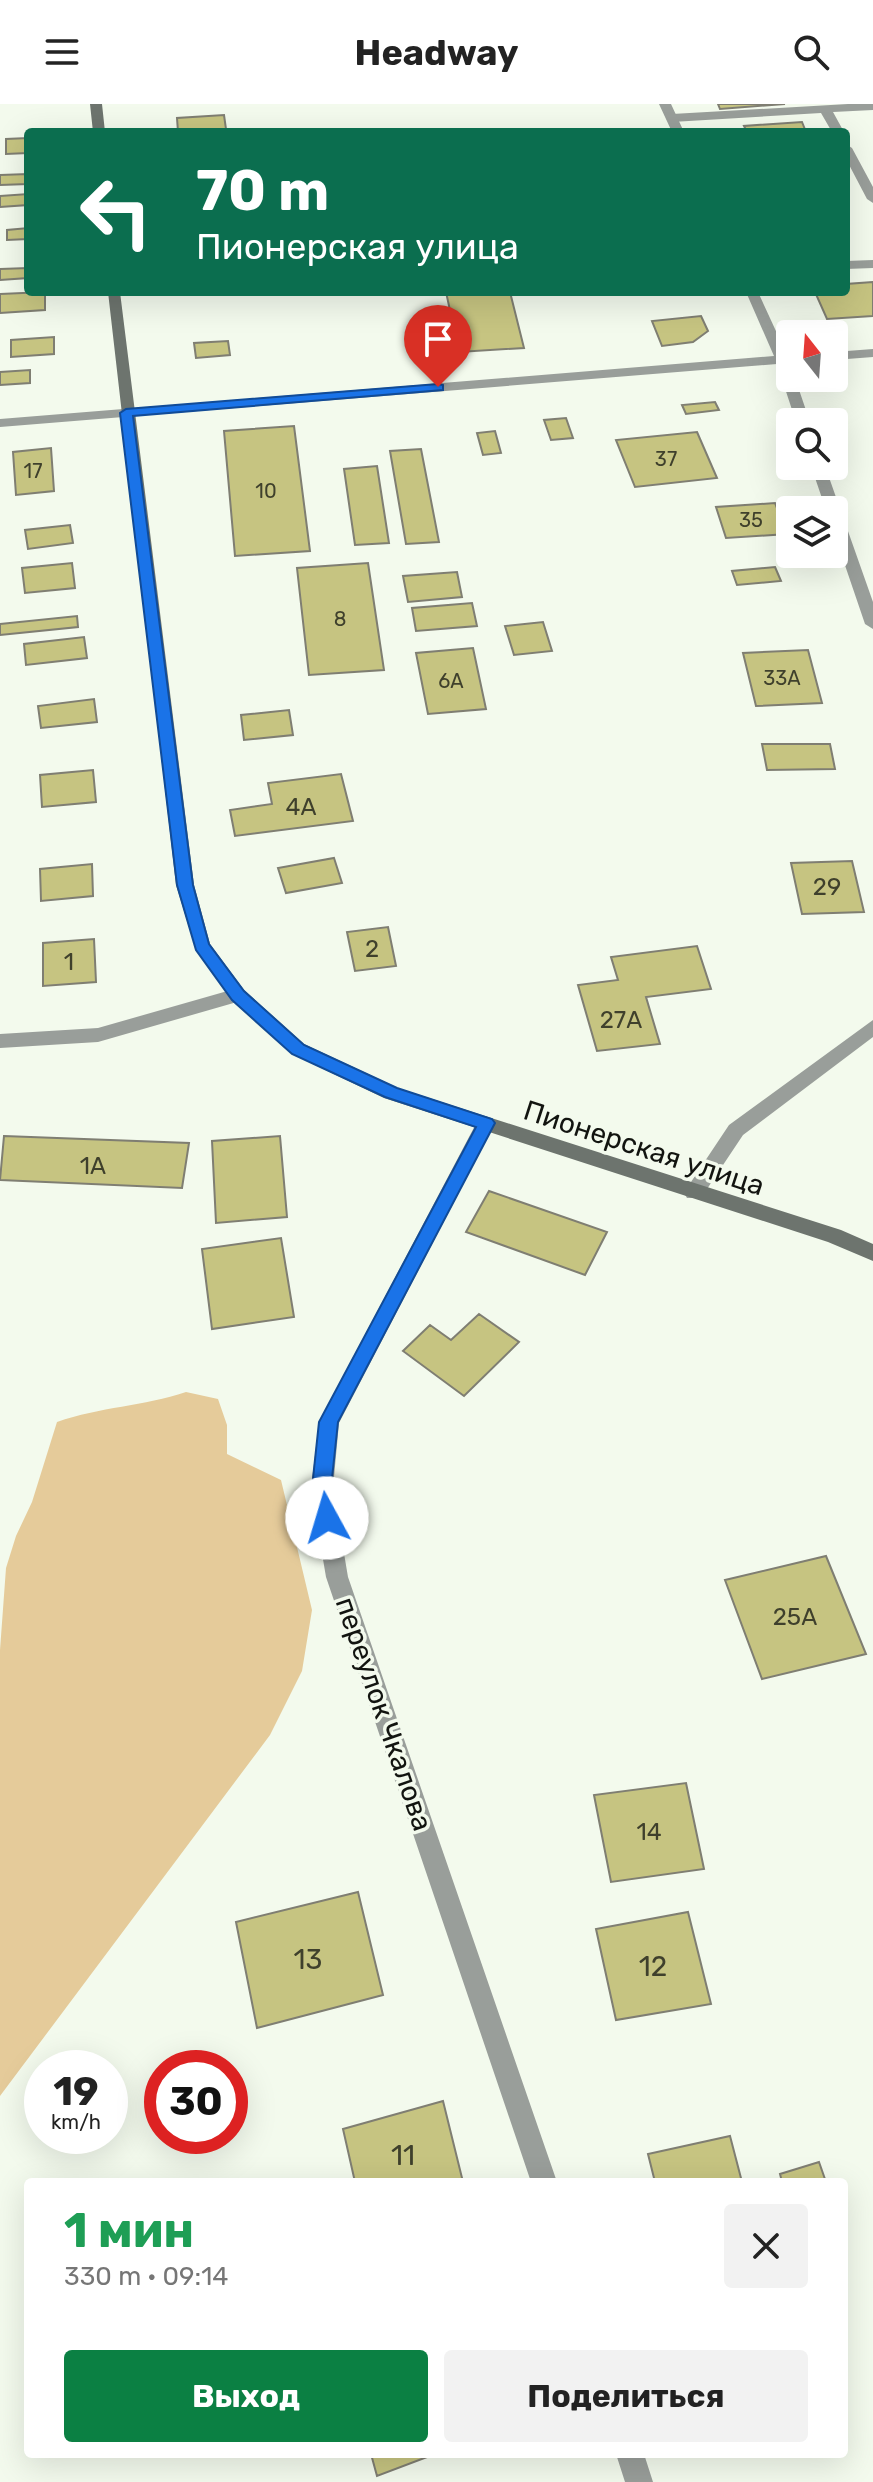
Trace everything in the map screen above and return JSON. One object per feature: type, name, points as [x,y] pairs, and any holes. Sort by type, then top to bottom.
[{"type":"main road","points":[[96,104],[99,128]]},
{"type":"main road","name":"Пионерская улица","points":[[114,296],[126,413],[185,885],[202,946],[238,995],[298,1049],[391,1093],[834,1236],[873,1253]]},
{"type":"street","points":[[665,104],[676,128]]},
{"type":"street","points":[[672,118],[873,106]]},
{"type":"street","points":[[825,109],[836,128]]},
{"type":"street","points":[[850,156],[873,199]]},
{"type":"street","points":[[850,265],[873,264]]},
{"type":"street","points":[[754,296],[776,339]]},
{"type":"street","points":[[848,355],[873,353]]},
{"type":"street","points":[[0,423],[776,360]]},
{"type":"street","points":[[848,552],[873,624]]},
{"type":"street","points":[[0,1041],[98,1035],[238,995]]},
{"type":"street","points":[[694,1193],[736,1130],[873,1027]]},
{"type":"street","name":"переулок Чкалова","points":[[486,1123],[329,1422],[322,1488],[337,1577],[543,2178]]},
{"type":"street","points":[[631,2458],[639,2482]]},
{"type":"shaded area","points":[[186,1392],[218,1399],[227,1425],[227,1454],[281,1480],[312,1610],[302,1671],[270,1735],[34,2050],[24,2050],[24,2064],[0,2096],[0,1650],[6,1568],[16,1536],[32,1502],[57,1422]]},
{"type":"building","points":[[718,104],[785,104],[720,109]]},
{"type":"building","points":[[224,115],[226,128],[178,128],[177,118]]},
{"type":"building","points":[[802,122],[804,128],[745,128]]},
{"type":"building","points":[[24,138],[24,153],[6,154],[6,139]]},
{"type":"building","points":[[24,174],[24,184],[0,185],[0,175]]},
{"type":"building","points":[[24,194],[24,205],[0,207],[0,196]]},
{"type":"building","points":[[24,228],[24,239],[7,240],[7,230]]},
{"type":"building","points":[[24,268],[24,278],[0,280],[0,269]]},
{"type":"building","points":[[873,282],[873,316],[827,319],[817,296],[850,296],[850,284]]},
{"type":"building","points":[[0,294],[45,296],[45,310],[0,313]]},
{"type":"building","points":[[447,296],[511,296],[524,348],[459,352]]},
{"type":"building","points":[[701,316],[708,331],[693,342],[662,346],[652,321]]},
{"type":"building","points":[[54,337],[54,354],[11,357],[11,340]]},
{"type":"building","points":[[228,341],[230,355],[196,358],[194,343]]},
{"type":"building","points":[[30,370],[30,383],[0,385],[0,372]]},
{"type":"building","points":[[715,402],[719,410],[686,414],[682,405]]},
{"type":"building","points":[[566,418],[573,438],[551,440],[544,420]]},
{"type":"building","points":[[294,426],[310,551],[235,556],[224,431]]},
{"type":"building","points":[[495,431],[501,453],[483,455],[477,433]]},
{"type":"building","points":[[697,432],[717,478],[635,487],[616,440]]},
{"type":"building","points":[[51,448],[54,491],[16,495],[13,452]]},
{"type":"building","points":[[421,449],[439,542],[406,544],[390,451]]},
{"type":"building","points":[[377,466],[389,543],[355,545],[344,469]]},
{"type":"building","points":[[775,503],[776,535],[726,538],[716,507]]},
{"type":"building","points":[[70,525],[73,543],[28,549],[25,530]]},
{"type":"building","points":[[72,563],[75,588],[25,593],[22,568]]},
{"type":"building","points":[[368,563],[384,670],[309,675],[297,568]]},
{"type":"building","points":[[775,567],[781,581],[737,585],[732,571]]},
{"type":"building","points":[[457,572],[462,597],[408,602],[403,576]]},
{"type":"building","points":[[472,603],[477,626],[416,631],[412,608]]},
{"type":"building","points":[[77,616],[78,627],[0,635],[0,624]]},
{"type":"building","points":[[543,622],[552,651],[514,655],[505,626]]},
{"type":"building","points":[[84,637],[87,658],[26,665],[24,644]]},
{"type":"building","points":[[473,648],[486,709],[428,714],[416,653]]},
{"type":"building","points":[[808,650],[822,703],[756,706],[743,653]]},
{"type":"building","points":[[94,699],[97,722],[41,728],[38,706]]},
{"type":"building","points":[[289,710],[293,735],[244,740],[241,715]]},
{"type":"building","points":[[762,744],[830,744],[835,769],[767,770]]},
{"type":"building","points":[[93,770],[96,802],[42,807],[40,775]]},
{"type":"building","points":[[341,774],[353,821],[235,836],[230,810],[272,804],[268,783]]},
{"type":"building","points":[[334,858],[342,883],[286,893],[278,868]]},
{"type":"building","points":[[852,861],[864,912],[802,914],[791,863]]},
{"type":"building","points":[[92,864],[93,896],[41,901],[40,869]]},
{"type":"building","points":[[388,927],[396,966],[355,971],[347,932]]},
{"type":"building","points":[[94,939],[96,982],[43,986],[43,943]]},
{"type":"building","points":[[697,946],[711,989],[646,997],[660,1044],[597,1051],[578,985],[618,980],[611,957]]},
{"type":"building","points":[[4,1136],[189,1143],[182,1188],[0,1180]]},
{"type":"building","points":[[280,1136],[287,1217],[216,1223],[212,1141]]},
{"type":"building","points":[[489,1191],[607,1232],[585,1275],[466,1232]]},
{"type":"building","points":[[281,1238],[294,1317],[212,1329],[202,1249]]},
{"type":"building","points":[[479,1314],[519,1342],[464,1396],[403,1351],[430,1325],[451,1340]]},
{"type":"building","points":[[826,1556],[866,1654],[762,1679],[725,1580]]},
{"type":"building","points":[[686,1783],[704,1869],[611,1882],[594,1795]]},
{"type":"building","points":[[358,1892],[383,1995],[257,2028],[236,1922]]},
{"type":"building","points":[[688,1912],[711,2004],[616,2020],[596,1929]]},
{"type":"building","points":[[443,2101],[462,2178],[354,2178],[343,2129]]},
{"type":"building","points":[[730,2136],[741,2178],[654,2178],[648,2154]]},
{"type":"building","points":[[819,2162],[825,2178],[781,2178],[780,2174]]},
{"type":"building","points":[[372,2458],[424,2458],[377,2476]]},
{"type":"route","points":[[327,1518],[322,1488],[329,1422],[486,1123],[391,1093],[298,1049],[238,995],[202,946],[185,885],[126,413],[438,387]]}]
